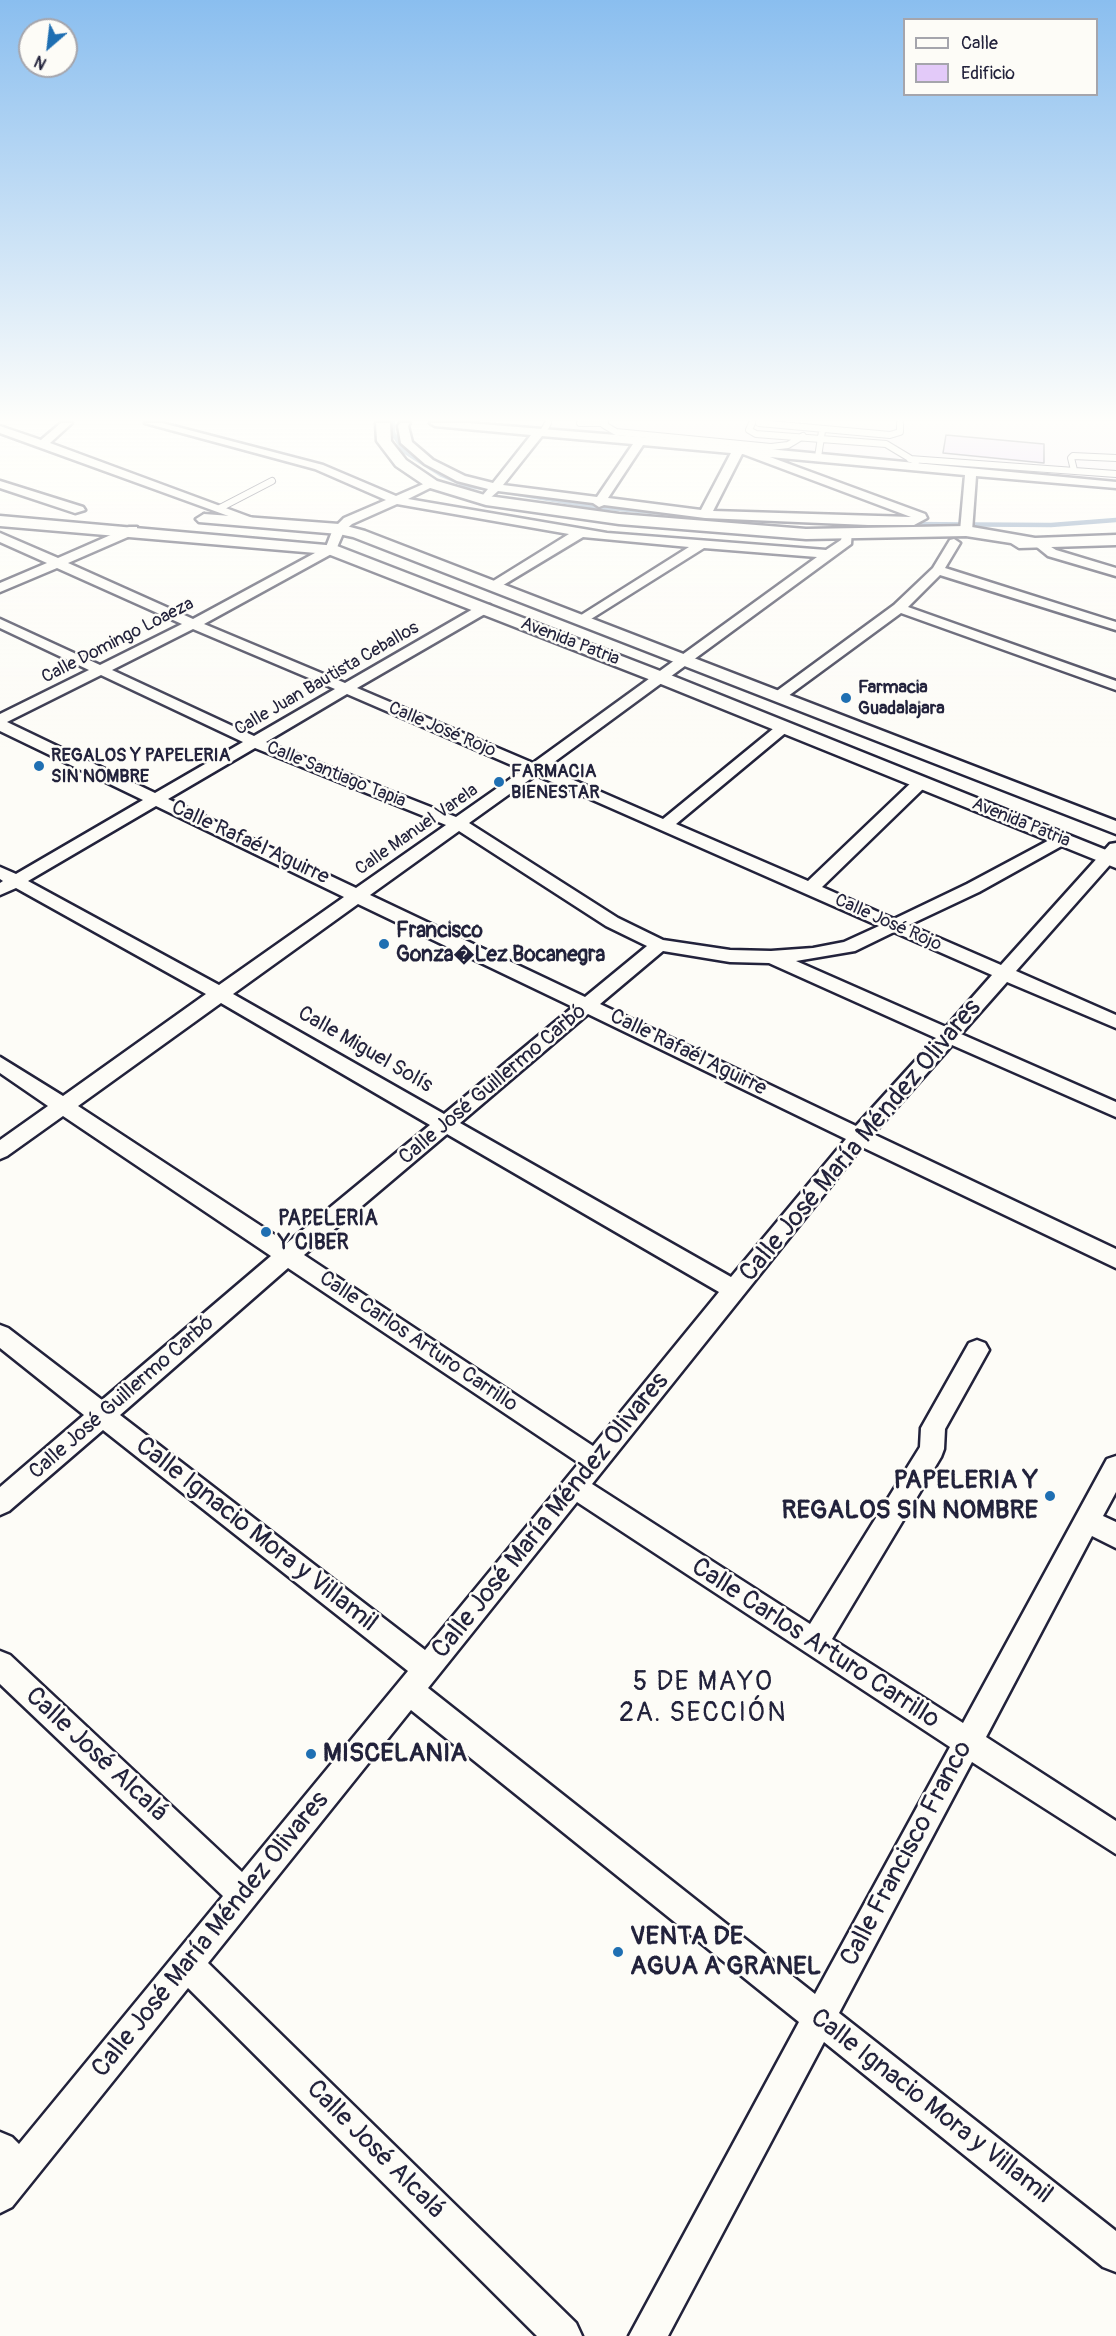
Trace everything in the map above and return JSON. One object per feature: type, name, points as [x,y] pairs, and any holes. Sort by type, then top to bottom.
[{"type":"street","points":[[0,588],[128,532]]},
{"type":"street","name":"Avenida Patria","points":[[154,532],[331,549],[662,678],[1061,840],[1113,856]]},
{"type":"street","points":[[331,549],[338,532]]},
{"type":"street","name":"Avenida Patria","points":[[347,532],[685,659],[1116,828]]},
{"type":"street","points":[[574,532],[700,545],[828,554]]},
{"type":"street","points":[[781,532],[954,543],[1116,540]]},
{"type":"street","points":[[847,537],[901,532]]},
{"type":"street","points":[[991,532],[1038,543],[1052,553],[1116,572]]},
{"type":"street","points":[[495,586],[580,533]]},
{"type":"street","name":"Calle José Rojo","points":[[0,537],[193,624],[665,825],[1116,1022]]},
{"type":"street","name":"Calle Manuel Varela","points":[[0,1151],[662,678],[828,554],[847,537]]},
{"type":"street","points":[[779,696],[899,608],[938,570],[954,543]]},
{"type":"street","points":[[583,620],[700,545]]},
{"type":"street","name":"Calle Domingo Loaeza","points":[[0,720],[193,624],[331,549]]},
{"type":"street","points":[[938,570],[1116,626]]},
{"type":"street","name":"Calle Juan Bautista Ceballos","points":[[5,881],[256,743],[485,608]]},
{"type":"street","points":[[899,608],[1116,686]]},
{"type":"street","name":"Calle Santiago Tapia","points":[[0,623],[100,672],[256,743],[459,824],[612,922],[659,945]]},
{"type":"street","name":"Calle Rafaél Aguirre","points":[[0,725],[1116,1259]]},
{"type":"street","points":[[665,825],[784,728]]},
{"type":"street","points":[[810,888],[920,783]]},
{"type":"street","points":[[659,945],[730,956],[771,957],[813,954],[849,947],[973,888],[1061,840]]},
{"type":"street","name":"Calle José María Méndez Olivares","points":[[6,2172],[244,1895],[860,1135],[1113,856]]},
{"type":"street","name":"Calle Miguel Solís","points":[[5,881],[220,994],[734,1290]]},
{"type":"street","name":"Calle José Guillermo Carbó","points":[[0,1503],[288,1255],[659,945]]},
{"type":"street","points":[[771,957],[1116,1110]]},
{"type":"street","name":"Calle Carlos Arturo Carrillo","points":[[0,1064],[596,1461]]},
{"type":"street","name":"Calle Ignacio Mora y Villamil","points":[[0,1335],[102,1415],[819,2018],[1116,2254]]},
{"type":"street","points":[[814,1643],[932,1449],[933,1428],[977,1350]]},
{"type":"street","name":"Calle Francisco Franco","points":[[648,2336],[1116,1467]]},
{"type":"street","name":"Calle Carlos Arturo Carrillo","points":[[575,1487],[1116,1839]]},
{"type":"street","points":[[1087,1520],[1116,1536]]},
{"type":"street","name":"Calle José Alcalá","points":[[0,1665],[244,1895]]},
{"type":"street","name":"Calle José Alcalá","points":[[187,1964],[563,2336]]},
{"type":"place","name":"Farmacia Guadalajara","points":[[846,698]]},
{"type":"place","name":"REGALOS Y PAPELERIA SIN NOMBRE","points":[[39,766]]},
{"type":"place","name":"FARMACIA BIENESTAR","points":[[499,782]]},
{"type":"place","name":"Francisco Gonza�Lez Bocanegra","points":[[384,944]]},
{"type":"place","name":"PAPELERIA Y CIBER","points":[[266,1232]]},
{"type":"place","name":"PAPELERIA Y REGALOS SIN NOMBRE","points":[[1050,1496]]},
{"type":"place","name":"MISCELANIA","points":[[311,1754]]},
{"type":"place","name":"VENTA DE AGUA A GRANEL","points":[[618,1952]]},
{"type":"district","name":"5 DE MAYO 2A. SECCIÓN","points":[[703,1698]]}]
